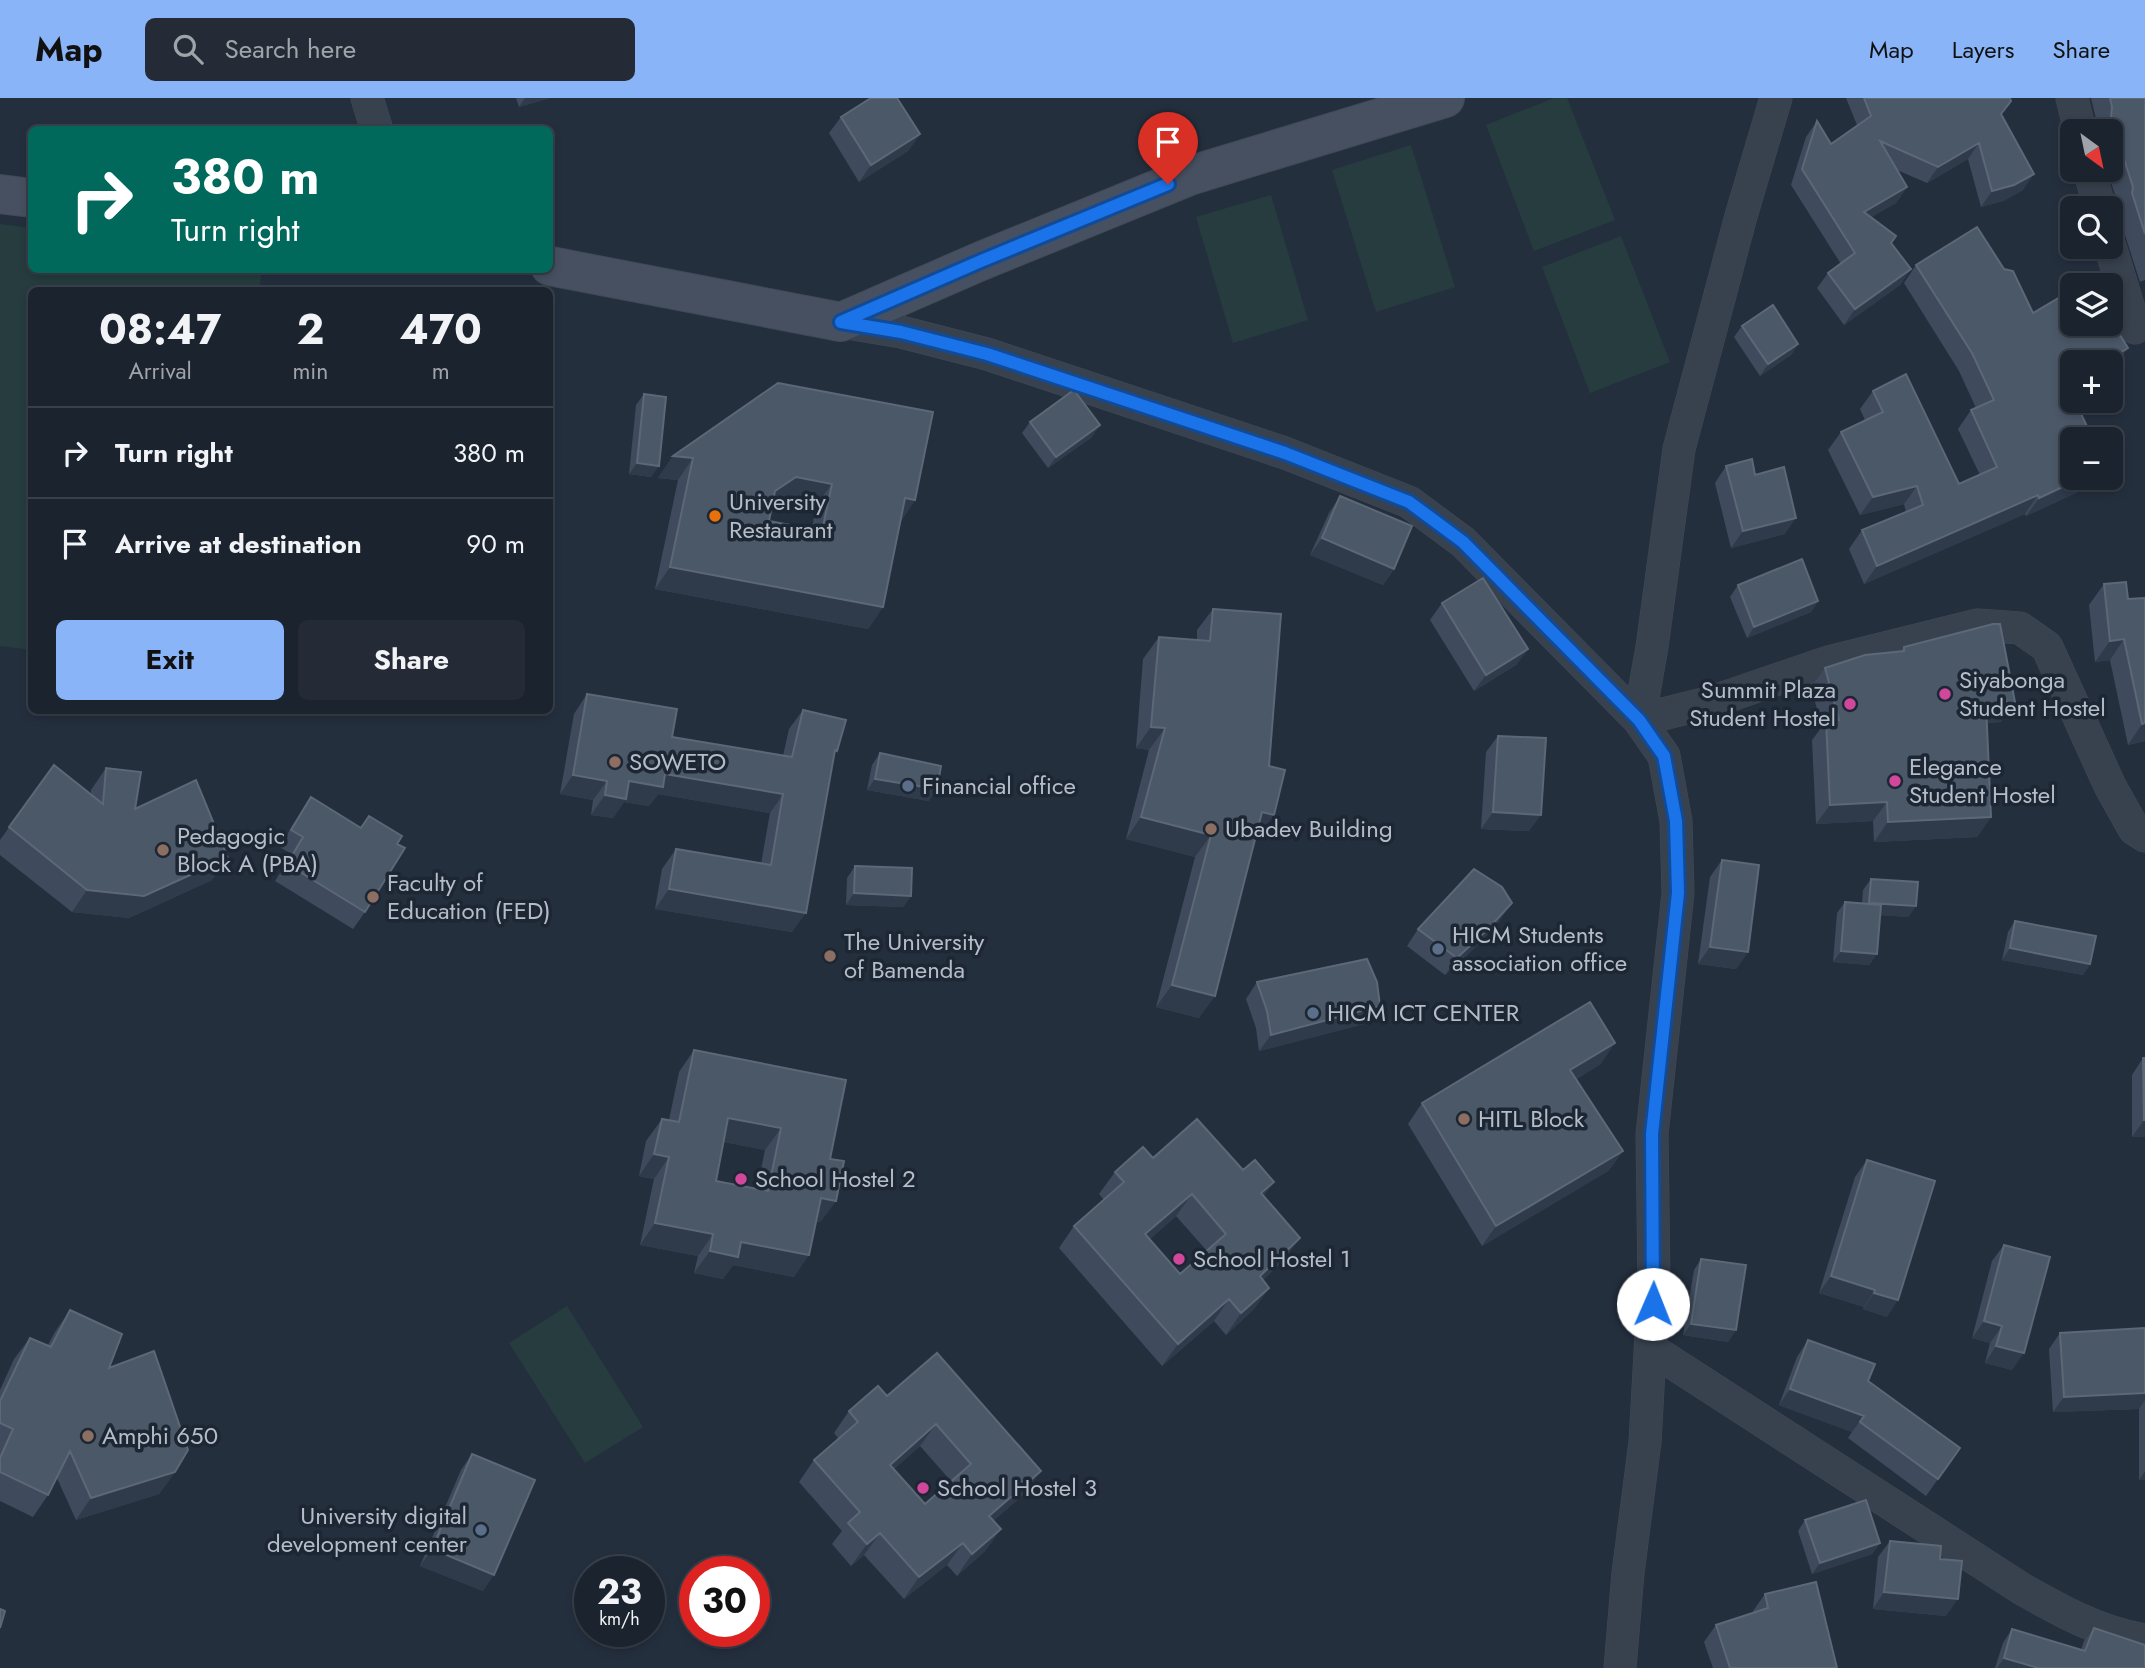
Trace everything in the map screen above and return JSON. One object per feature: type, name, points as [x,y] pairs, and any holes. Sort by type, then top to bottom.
[{"type":"street","points":[[367,98],[376,126]]},
{"type":"street","points":[[841,322],[981,261],[1192,175],[1445,98]]},
{"type":"street","points":[[1639,720],[1652,647],[1679,449],[1741,216],[1776,98]]},
{"type":"street","points":[[2072,98],[2077,119]]},
{"type":"street","points":[[0,194],[28,198]]},
{"type":"street","points":[[2114,259],[2135,328]]},
{"type":"street","points":[[553,267],[901,332],[987,354],[1285,453],[1409,502],[1463,542],[1639,720],[1664,756],[1676,821],[1678,893],[1652,1134],[1654,1282],[1645,1442],[1628,1573],[1620,1668]]},
{"type":"street","points":[[1639,720],[1711,702],[1828,662],[1977,625],[2020,628],[2047,647],[2110,786],[2134,829],[2145,836]]},
{"type":"street","points":[[1651,1349],[2021,1589],[2076,1618],[2119,1636],[2145,1640]]},
{"type":"green space","points":[[1554,98],[1567,98],[1615,220],[1534,251],[1486,125]]},
{"type":"green space","points":[[1411,145],[1455,287],[1376,312],[1332,170]]},
{"type":"green space","points":[[1271,195],[1308,320],[1233,343],[1196,217]]},
{"type":"green space","points":[[0,224],[28,228],[28,273],[262,273],[259,287],[28,287],[28,650],[0,646]]},
{"type":"green space","points":[[1621,236],[1670,362],[1590,393],[1542,267]]},
{"type":"green space","points":[[567,1306],[643,1427],[585,1463],[509,1343]]},
{"type":"building","points":[[871,98],[897,98],[920,134],[871,165],[841,117]]},
{"type":"building","points":[[1864,98],[2010,98],[2011,101],[2001,114],[2034,174],[2014,185],[1992,191],[1979,143],[1938,167],[1880,141],[1907,187],[1864,212],[1896,236],[1891,243],[1911,269],[1855,309],[1828,273],[1855,253],[1802,169],[1817,121],[1831,144],[1871,116]]},
{"type":"building","points":[[2110,98],[2145,98],[2145,234],[2123,156],[2123,119],[2111,119]]},
{"type":"building","points":[[1977,227],[2004,269],[2013,271],[2033,313],[2060,297],[2060,336],[2121,336],[2128,348],[2123,351],[2060,350],[2060,413],[2081,413],[2087,427],[2060,427],[2060,488],[2039,498],[2038,495],[1877,566],[1862,530],[1923,505],[1917,486],[1873,497],[1841,432],[1883,412],[1873,391],[1906,374],[1959,484],[1997,467],[1971,410],[1994,400],[1972,353],[1916,265]]},
{"type":"building","points":[[1773,305],[1798,344],[1768,364],[1742,326]]},
{"type":"building","name":"University Restaurant","points":[[778,383],[933,412],[915,500],[905,498],[883,607],[670,567],[693,458],[673,456]],"holes":[[[796,477],[832,484],[822,531],[769,521],[775,491]]]},
{"type":"building","points":[[1074,390],[1100,425],[1056,457],[1030,422]]},
{"type":"building","points":[[644,394],[666,397],[659,466],[637,463]]},
{"type":"building","points":[[1752,459],[1755,475],[1784,467],[1796,518],[1743,531],[1726,466]]},
{"type":"building","points":[[1340,496],[1412,526],[1394,569],[1322,538]]},
{"type":"building","points":[[1802,559],[1818,601],[1754,627],[1738,585]]},
{"type":"building","points":[[1483,578],[1528,649],[1486,675],[1442,603]]},
{"type":"building","points":[[2126,582],[2128,599],[2145,598],[2145,723],[2142,724],[2124,639],[2110,641],[2104,584]]},
{"type":"building","points":[[1213,609],[1281,614],[1269,766],[1285,770],[1274,815],[1262,812],[1215,996],[1172,985],[1211,835],[1141,817],[1165,728],[1151,727],[1159,637],[1210,641]]},
{"type":"building","points":[[2000,624],[2015,702],[1986,704],[1991,817],[1888,822],[1887,802],[1830,805],[1826,720],[1839,720],[1825,668],[1865,655],[1904,651],[1904,647]]},
{"type":"building","points":[[587,694],[677,709],[672,737],[792,757],[803,710],[846,720],[837,751],[835,750],[806,913],[669,889],[676,849],[771,865],[783,794],[665,774],[663,787],[629,781],[626,799],[605,795],[607,781],[573,775]]},
{"type":"building","points":[[1498,736],[1546,738],[1541,815],[1493,812]]},
{"type":"building","points":[[880,753],[941,766],[937,789],[875,779]]},
{"type":"building","name":"Pedagogic Block A (PBA)","points":[[54,765],[103,804],[106,768],[141,772],[135,809],[196,780],[228,858],[144,896],[87,890],[9,827]]},
{"type":"building","points":[[311,797],[361,828],[369,816],[402,836],[397,844],[405,848],[365,912],[287,864],[303,837],[291,830]]},
{"type":"building","points":[[1722,860],[1759,865],[1748,952],[1710,947]]},
{"type":"building","points":[[855,866],[912,868],[911,896],[854,893]]},
{"type":"building","points":[[1474,869],[1502,887],[1512,903],[1457,958],[1418,929]]},
{"type":"building","points":[[1871,879],[1918,882],[1916,906],[1869,903]]},
{"type":"building","points":[[1845,902],[1881,905],[1877,954],[1841,951]]},
{"type":"building","points":[[2015,921],[2096,936],[2090,964],[2010,948]]},
{"type":"building","points":[[1367,959],[1377,982],[1380,1006],[1271,1035],[1267,1011],[1257,982]]},
{"type":"building","points":[[1590,1002],[1615,1043],[1570,1070],[1623,1151],[1496,1226],[1422,1103]]},
{"type":"building","points":[[694,1050],[846,1080],[830,1159],[844,1161],[836,1201],[821,1198],[809,1255],[741,1242],[738,1257],[710,1251],[713,1234],[655,1223],[669,1157],[654,1154],[662,1119],[679,1122]],"holes":[[[728,1118],[781,1128],[768,1191],[716,1181]]]},
{"type":"building","points":[[2145,1058],[2145,1120],[2144,1120]]},
{"type":"building","points":[[1197,1119],[1243,1170],[1255,1160],[1274,1182],[1261,1193],[1300,1238],[1260,1276],[1269,1288],[1241,1313],[1229,1299],[1178,1344],[1074,1226],[1124,1182],[1115,1172],[1143,1147],[1153,1158]],"holes":[[[1192,1194],[1226,1234],[1180,1274],[1145,1234]]]},
{"type":"building","points":[[1867,1160],[1935,1181],[1898,1300],[1831,1276]]},
{"type":"building","points":[[2004,1245],[2050,1257],[2024,1353],[1996,1346],[2002,1326],[1984,1321]]},
{"type":"building","points":[[1701,1259],[1746,1265],[1736,1330],[1691,1324]]},
{"type":"building","name":"Amphi 650","points":[[70,1310],[122,1334],[109,1368],[154,1351],[188,1450],[175,1472],[91,1498],[70,1451],[48,1495],[0,1472],[0,1458],[13,1429],[0,1423],[0,1401],[30,1338],[51,1347]]},
{"type":"building","points":[[2145,1328],[2145,1393],[2064,1397],[2060,1333]]},
{"type":"building","points":[[1808,1340],[1875,1364],[1868,1381],[1960,1448],[1938,1479],[1860,1422],[1864,1416],[1790,1389]]},
{"type":"building","points":[[937,1353],[1041,1471],[989,1516],[1001,1529],[972,1554],[963,1543],[919,1577],[880,1533],[867,1544],[848,1523],[860,1512],[814,1460],[858,1422],[849,1411],[878,1386],[887,1396]],"holes":[[[936,1424],[971,1464],[925,1504],[890,1465]]]},
{"type":"building","points":[[472,1454],[535,1480],[494,1575],[432,1549]]},
{"type":"building","points":[[1866,1500],[1880,1543],[1820,1563],[1805,1520]]},
{"type":"building","points":[[1890,1541],[1941,1546],[1940,1559],[1962,1561],[1958,1599],[1884,1592]]},
{"type":"building","points":[[1816,1582],[1837,1668],[1730,1668],[1716,1625],[1768,1608],[1765,1594]]},
{"type":"building","points":[[0,1609],[5,1611],[0,1628]]},
{"type":"building","points":[[2094,1628],[2145,1645],[2145,1668],[2038,1668],[2004,1658],[2012,1629],[2085,1651]]},
{"type":"place","name":"University Restaurant","points":[[715,516]]},
{"type":"place","name":"Siyabonga Student Hostel","points":[[1945,694]]},
{"type":"place","name":"Summit Plaza Student Hostel","points":[[1850,704]]},
{"type":"place","name":"SOWETO","points":[[615,762]]},
{"type":"place","name":"Elegance Student Hostel","points":[[1895,781]]},
{"type":"place","name":"Financial office","points":[[908,786]]},
{"type":"place","name":"Ubadev Building","points":[[1211,829]]},
{"type":"place","name":"Pedagogic Block A (PBA)","points":[[163,850]]},
{"type":"place","name":"Faculty of Education (FED)","points":[[373,897]]},
{"type":"place","name":"HICM Students association office","points":[[1438,949]]},
{"type":"place","name":"The University of Bamenda","points":[[830,956]]},
{"type":"place","name":"HICM ICT CENTER","points":[[1313,1013]]},
{"type":"place","name":"HITL Block","points":[[1464,1119]]},
{"type":"place","name":"School Hostel 2","points":[[741,1179]]},
{"type":"place","name":"School Hostel 1","points":[[1179,1259]]},
{"type":"place","name":"Amphi 650","points":[[88,1436]]},
{"type":"place","name":"School Hostel 3","points":[[923,1488]]},
{"type":"place","name":"University digital development center","points":[[481,1530]]},
{"type":"route","points":[[1168,184],[841,322],[901,332],[987,354],[1285,453],[1409,502],[1463,542],[1639,720],[1664,756],[1676,821],[1678,893],[1652,1134],[1653,1304]]}]
